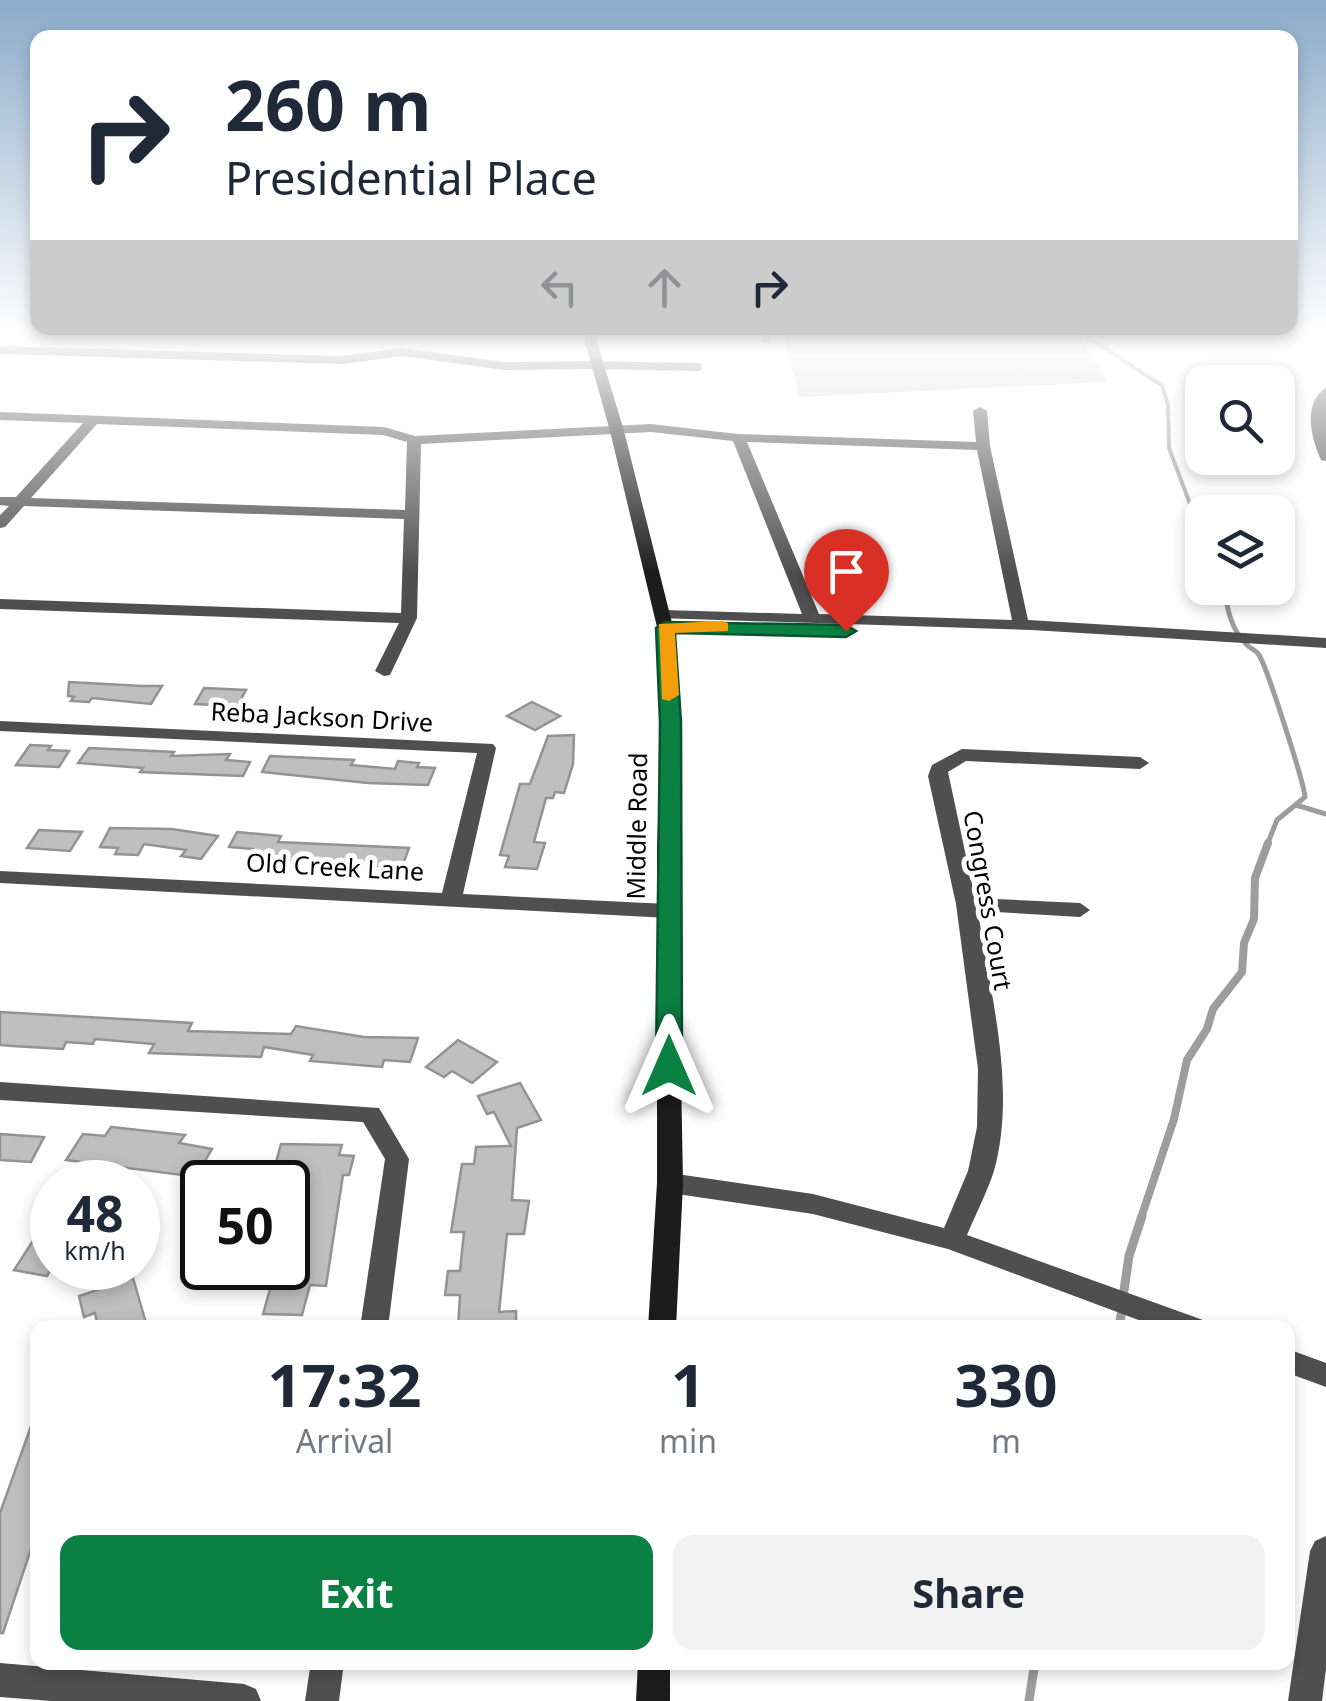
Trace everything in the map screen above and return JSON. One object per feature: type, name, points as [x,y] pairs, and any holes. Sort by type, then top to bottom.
[{"type":"main road","name":"Middle Road","points":[[611,414],[664,621],[670,722],[670,1182],[662,1320]]},
{"type":"main road","points":[[653,1701],[654,1670]]},
{"type":"street","points":[[980,414],[983,446],[1020,625]]},
{"type":"street","points":[[1318,414],[1318,436],[1326,457]]},
{"type":"street","points":[[0,416],[384,431],[414,440],[677,430],[738,438],[983,446]]},
{"type":"street","points":[[0,524],[94,420]]},
{"type":"street","points":[[738,438],[812,618]]},
{"type":"street","points":[[384,671],[410,618],[414,440]]},
{"type":"street","points":[[0,501],[411,515]]},
{"type":"street","points":[[0,604],[410,618]]},
{"type":"street","points":[[664,621],[812,618],[1184,632],[1222,638],[1326,642]]},
{"type":"street","points":[[664,621],[1189,642],[1222,638]]},
{"type":"street","name":"Reba Jackson Drive","points":[[0,726],[487,748],[451,900]]},
{"type":"street","name":"Congress Court","points":[[952,1240],[981,1171],[989,1127],[990,1069],[966,904],[937,776],[947,761],[962,755],[1140,763]]},
{"type":"street","name":"Old Creek Lane","points":[[0,877],[668,912]]},
{"type":"street","points":[[966,904],[1080,910]]},
{"type":"street","points":[[0,1091],[370,1114],[398,1158],[375,1320]]},
{"type":"street","points":[[670,1182],[813,1204],[952,1240],[1170,1320]]},
{"type":"street","points":[[1295,1364],[1326,1375]]},
{"type":"street","points":[[1306,1701],[1326,1551]]},
{"type":"street","points":[[322,1701],[327,1670]]},
{"type":"street","points":[[0,1680],[244,1701]]},
{"type":"building","points":[[69,682],[162,686],[151,704],[92,698],[89,702],[71,701],[74,697],[68,696]]},
{"type":"building","points":[[204,688],[246,690],[237,706],[195,704]]},
{"type":"building","points":[[532,702],[560,716],[535,730],[507,716]]},
{"type":"building","points":[[574,735],[573,764],[564,793],[555,792],[553,798],[546,798],[534,842],[545,843],[537,869],[505,867],[509,856],[500,855],[520,784],[530,784],[548,736]]},
{"type":"building","points":[[30,745],[69,751],[59,767],[16,765]]},
{"type":"building","points":[[89,748],[174,752],[171,756],[230,754],[226,760],[250,762],[243,776],[140,772],[143,768],[78,763]]},
{"type":"building","points":[[270,756],[354,760],[351,765],[395,769],[398,761],[435,768],[428,785],[368,783],[262,772]]},
{"type":"building","points":[[110,828],[172,829],[218,836],[201,859],[181,856],[186,850],[144,844],[138,855],[115,854],[118,848],[100,847]]},
{"type":"building","points":[[39,830],[82,832],[70,851],[27,848]]},
{"type":"building","points":[[237,832],[281,836],[278,842],[409,848],[402,867],[247,859],[253,849],[229,847]]},
{"type":"building","points":[[0,1012],[192,1023],[188,1031],[291,1034],[296,1026],[364,1037],[418,1038],[410,1062],[384,1060],[382,1067],[310,1061],[313,1055],[264,1047],[261,1057],[149,1053],[154,1044],[95,1039],[93,1044],[66,1042],[63,1049],[12,1046],[0,1045]]},
{"type":"building","points":[[458,1040],[497,1062],[472,1083],[452,1071],[444,1077],[426,1067]]},
{"type":"building","points":[[520,1083],[541,1120],[517,1128],[512,1200],[529,1201],[524,1234],[507,1234],[499,1312],[516,1311],[516,1320],[458,1320],[460,1295],[445,1295],[448,1271],[460,1271],[464,1232],[451,1232],[462,1164],[474,1164],[476,1147],[511,1146],[494,1112],[487,1114],[478,1096]]},
{"type":"building","points":[[111,1127],[185,1135],[179,1143],[212,1149],[206,1160],[180,1160],[180,1175],[160,1172],[160,1160],[66,1160],[83,1134],[105,1136]]},
{"type":"building","points":[[0,1134],[44,1137],[30,1162],[0,1160]]},
{"type":"building","points":[[281,1144],[342,1145],[339,1155],[354,1156],[349,1175],[343,1175],[326,1286],[310,1285],[310,1160],[277,1160]]},
{"type":"building","points":[[30,1245],[30,1273],[14,1270]]},
{"type":"building","points":[[97,1290],[136,1290],[145,1320],[96,1320],[95,1313],[84,1317],[79,1296]]},
{"type":"building","points":[[270,1290],[309,1290],[302,1315],[263,1314]]},
{"type":"building","points":[[30,1429],[30,1552],[3,1633],[0,1633],[0,1513]]},
{"type":"waterway","points":[[1168,414],[1169,448],[1187,495]]},
{"type":"waterway","points":[[1227,605],[1234,626],[1263,664],[1305,797],[1277,820],[1267,845]]},
{"type":"waterway","points":[[1296,805],[1326,814]]},
{"type":"waterway","points":[[1141,1218],[1174,1119],[1187,1060],[1207,1029],[1213,1009],[1242,972],[1244,943],[1254,919],[1255,878],[1268,843]]},
{"type":"waterway","points":[[1123,1297],[1129,1256],[1142,1216]]},
{"type":"waterway","points":[[1120,1320],[1122,1309]]},
{"type":"waterway","points":[[1029,1701],[1034,1670]]},
{"type":"slow traffic","points":[[669,695],[665,628],[722,627]]},
{"type":"route","points":[[669,1066],[670,722],[665,628],[846,631]]}]
